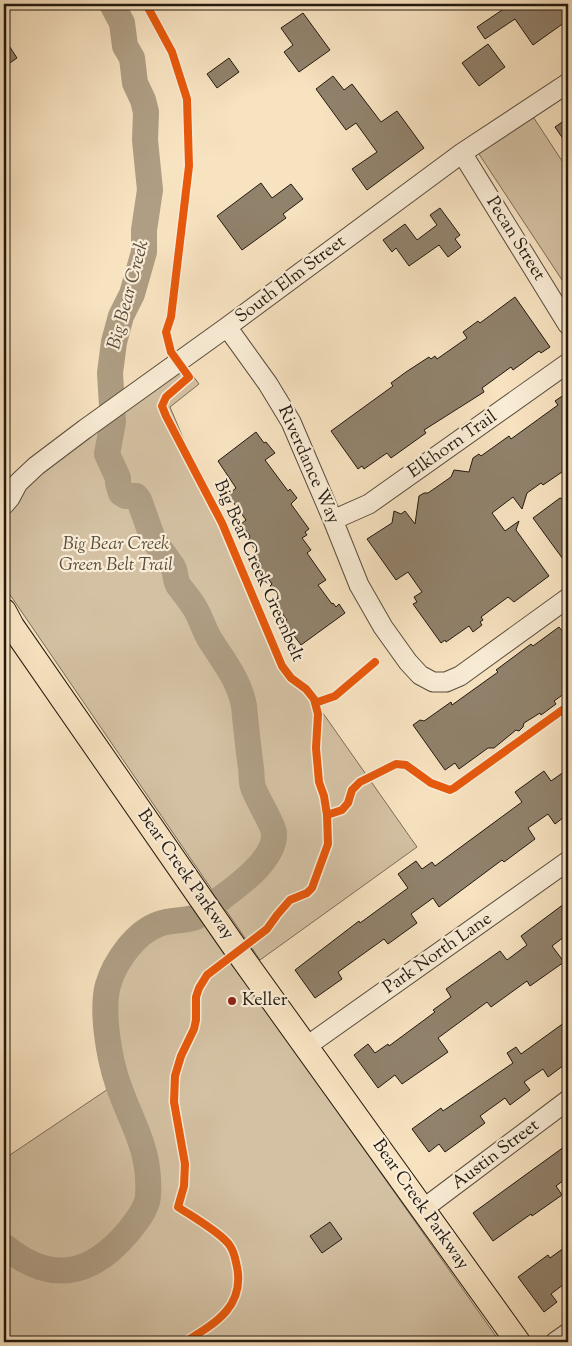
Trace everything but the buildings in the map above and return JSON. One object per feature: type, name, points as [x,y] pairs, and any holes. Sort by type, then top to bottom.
[{"type":"main road","name":"Bear Creek Parkway","points":[[6,619],[216,919],[518,1342]]},
{"type":"street","name":"South Elm Street","points":[[4,505],[10,498],[11,484],[462,153],[568,83]]},
{"type":"street","name":"Pecan Street","points":[[462,153],[568,325]]},
{"type":"street","name":"Riverdance Way","points":[[227,327],[268,384],[291,422],[359,585],[373,612],[394,644],[420,675],[433,682],[446,682],[460,676],[568,598]]},
{"type":"street","name":"Elkhorn Trail","points":[[333,520],[369,504],[568,364]]},
{"type":"street","name":"Park North Lane","points":[[307,1046],[568,861]]},
{"type":"street","name":"Austin Street","points":[[423,1209],[568,1100]]},
{"type":"street","points":[[555,1342],[568,1333]]},
{"type":"green space","points":[[524,103],[568,170],[568,289],[469,139]]},
{"type":"green space","name":"Big Bear Creek Green Belt Trail","points":[[184,364],[199,384],[170,407],[200,478],[222,523],[282,666],[291,678],[306,689],[417,847],[260,960],[4,586],[4,514],[46,465]]},
{"type":"green space","points":[[194,917],[201,918],[500,1342],[4,1342],[4,1159],[117,1083],[105,1020],[106,995],[112,976],[131,944],[145,930],[165,922]]},
{"type":"waterway","name":"Big Bear Creek","points":[[4,1246],[37,1266],[53,1270],[69,1270],[99,1259],[114,1247],[141,1215],[146,1206],[148,1196],[147,1164],[144,1151],[118,1084],[112,1061],[105,1008],[111,976],[128,948],[150,928],[167,922],[196,917],[251,874],[268,854],[273,844],[274,833],[252,785],[242,696],[230,670],[209,638],[198,613],[178,585],[173,567],[153,539],[139,500],[136,496],[126,496],[121,493],[118,478],[107,454],[113,422],[110,373],[114,342],[121,316],[132,294],[144,252],[144,230],[150,190],[145,140],[146,112],[135,83],[132,58],[125,46],[122,23],[112,4]]},
{"type":"cycle path","name":"Big Bear Creek Greenbelt","points":[[146,4],[172,52],[187,99],[189,166],[171,317],[166,332],[171,352],[189,377],[166,397],[162,406],[222,523],[282,666],[291,678],[306,689],[314,699],[318,714],[316,748],[319,782],[324,796],[327,815],[328,844],[312,888],[307,893],[290,900],[267,929],[207,975],[196,997],[194,1029],[181,1056],[175,1076],[174,1102],[185,1164],[184,1186],[178,1207],[208,1226],[228,1243],[232,1249],[237,1267],[238,1281],[232,1304],[225,1313],[185,1342]]},
{"type":"cycle path","points":[[315,703],[335,696],[375,662]]},
{"type":"cycle path","points":[[327,815],[342,810],[348,803],[352,790],[360,782],[396,764],[406,765],[431,783],[450,790],[568,706]]},
{"type":"place","name":"Keller","points":[[232,1001]]}]
